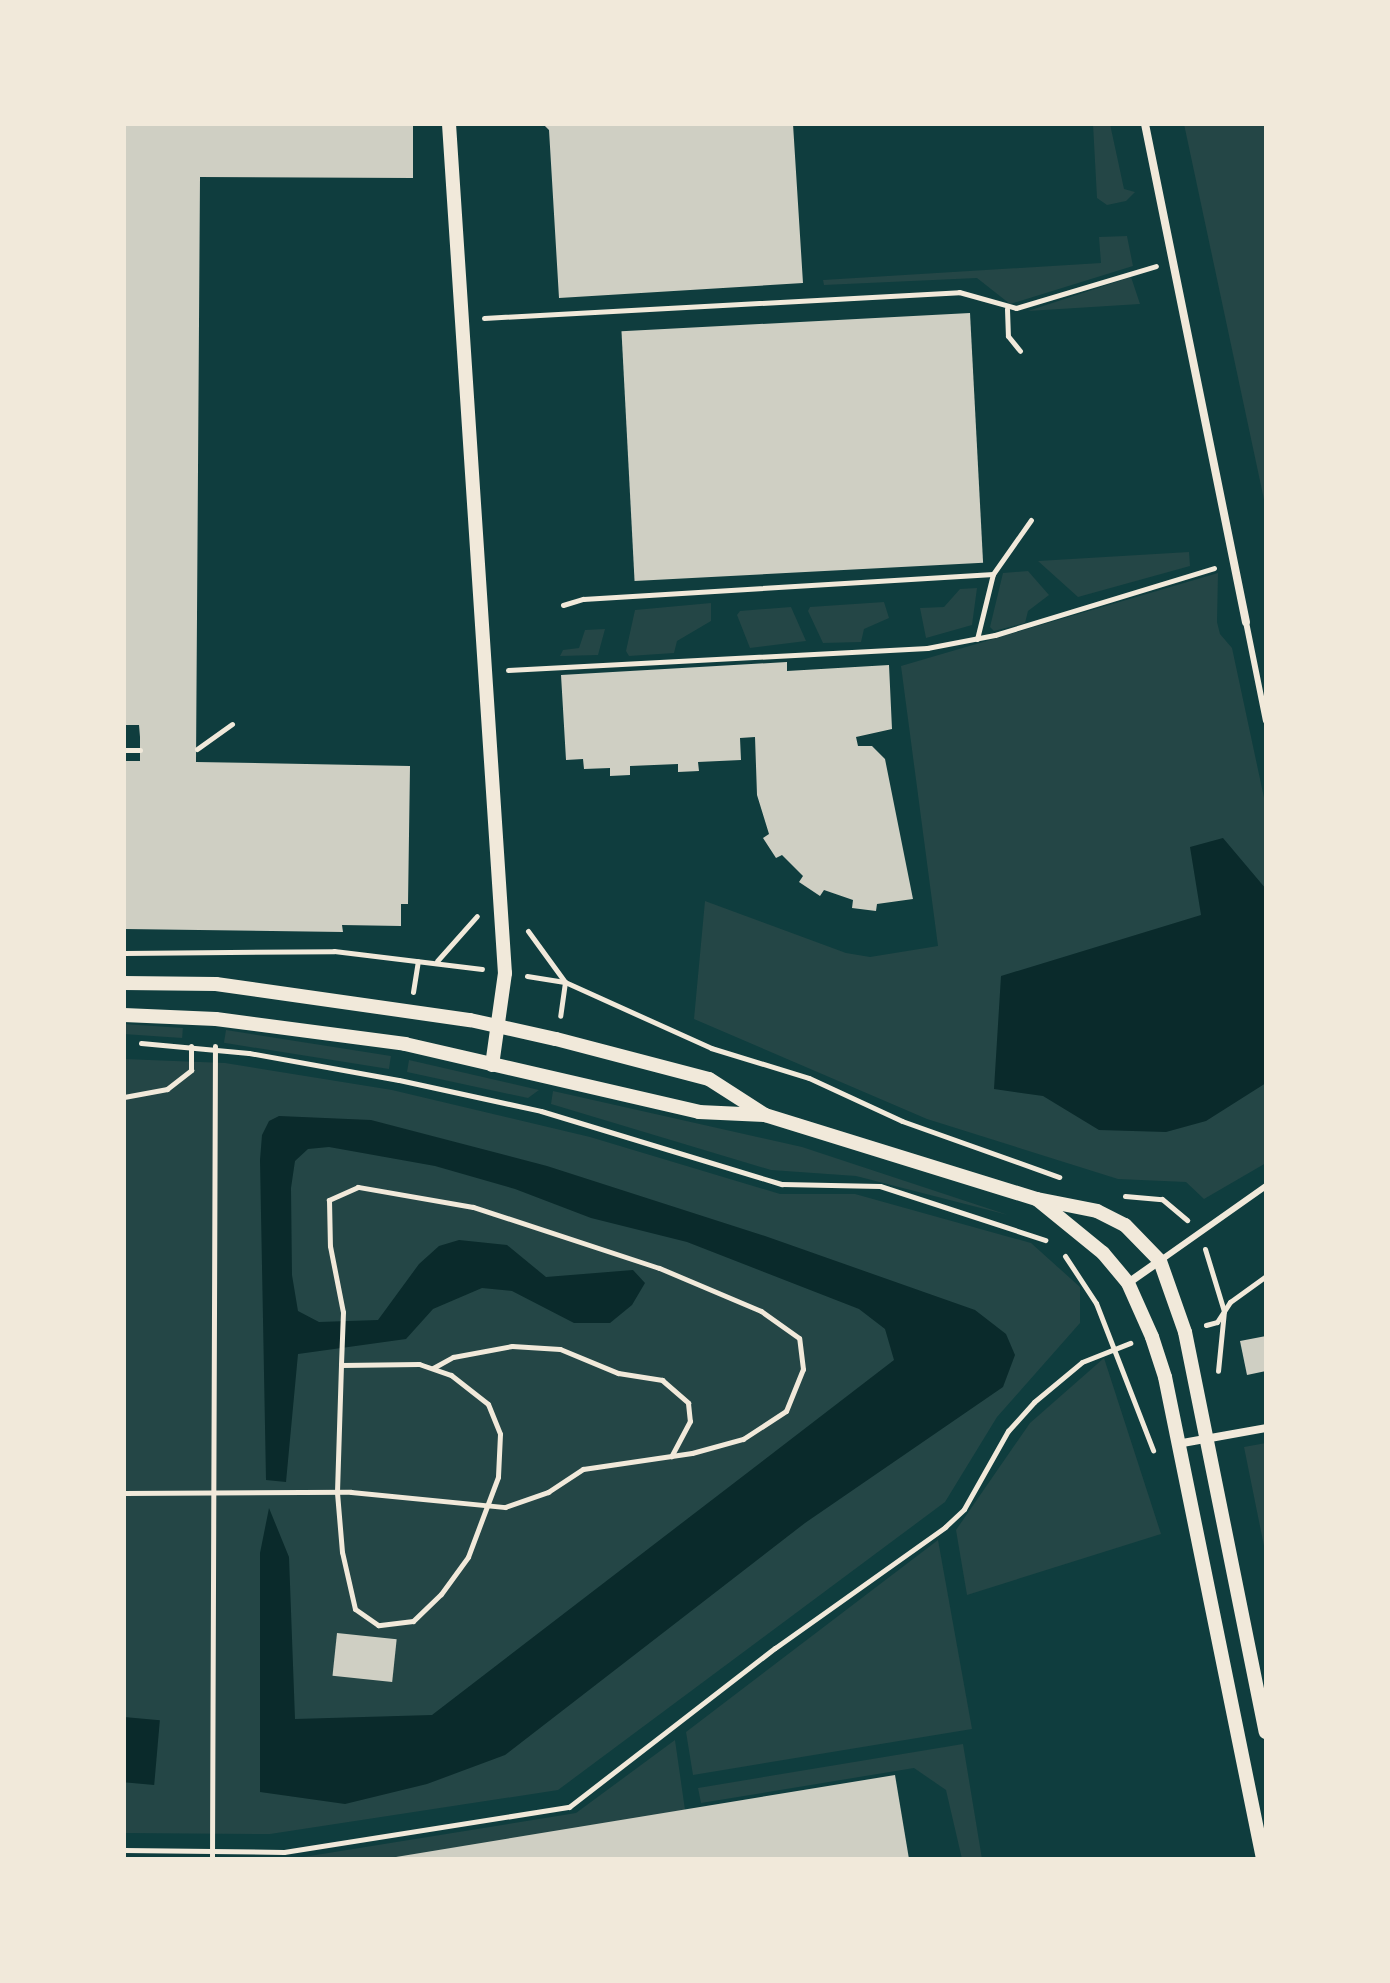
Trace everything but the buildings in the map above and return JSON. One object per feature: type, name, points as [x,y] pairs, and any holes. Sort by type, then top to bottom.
[{"type":"street","points":[[449,124],[488,672],[505,973],[492,1065]]},
{"type":"street","points":[[1145,124],[1246,622]]},
{"type":"street","points":[[124,983],[216,984],[498,1028],[709,1079],[765,1115]]},
{"type":"street","points":[[124,1015],[216,1019],[405,1044],[699,1112],[765,1115],[1037,1199],[1097,1211],[1125,1225],[1160,1261],[1185,1332],[1266,1732]]},
{"type":"street","points":[[1037,1199],[1103,1253],[1128,1283],[1165,1377],[1263,1859]]},
{"type":"street","points":[[1128,1283],[1160,1261]]},
{"type":"street","points":[[1177,1444],[1266,1428]]},
{"type":"lane","points":[[1246,622],[1266,721]]},
{"type":"lane","points":[[1160,1261],[1266,1186]]},
{"type":"path","points":[[464,319],[959,292],[1007,309],[1173,262]]},
{"type":"path","points":[[1007,309],[1008,336],[1020,351]]},
{"type":"path","points":[[977,639],[993,574],[1031,520]]},
{"type":"path","points":[[488,672],[927,648],[977,639],[1234,562]]},
{"type":"path","points":[[563,605],[583,599],[993,574]]},
{"type":"path","points":[[197,749],[232,724]]},
{"type":"path","points":[[124,750],[140,750]]},
{"type":"path","points":[[137,1042],[214,1049],[399,1080],[541,1111],[782,1184],[880,1186],[1039,1236],[1051,1245]]},
{"type":"path","points":[[212,1859],[214,1049]]},
{"type":"path","points":[[124,1493],[337,1492],[487,1505],[505,1507],[548,1492],[583,1469],[671,1456],[743,1439],[786,1411],[803,1369],[799,1338],[761,1311],[602,1247],[473,1207],[358,1187],[329,1200],[330,1246],[343,1312],[341,1365],[337,1492],[342,1552],[355,1609],[378,1625],[413,1621],[441,1594],[468,1557],[487,1505],[498,1477],[500,1434],[488,1404],[451,1375],[419,1364],[341,1365]]},
{"type":"path","points":[[124,1850],[284,1852],[569,1807],[775,1648],[945,1527],[964,1509],[1008,1431],[1034,1402],[1082,1362],[1114,1348],[1083,1277],[1063,1253]]},
{"type":"path","points":[[432,1369],[453,1357],[512,1346],[560,1349],[618,1373],[662,1380],[688,1403],[690,1421],[671,1456]]},
{"type":"shaded area","points":[[1093,124],[1110,124],[1124,189],[1135,192],[1126,201],[1107,205],[1097,198]]},
{"type":"shaded area","points":[[1184,124],[1266,124],[1266,509]]},
{"type":"shaded area","points":[[1127,236],[1133,266],[1010,304],[977,278],[824,285],[823,280],[1101,263],[1099,237]]},
{"type":"shaded area","points":[[1131,277],[1140,304],[1028,311]]},
{"type":"shaded area","points":[[1189,552],[1190,566],[1078,597],[1038,561]]},
{"type":"shaded area","points":[[1028,571],[1049,595],[1028,611],[1025,623],[994,631],[990,627],[1003,573]]},
{"type":"shaded area","points":[[1218,573],[1217,622],[1220,634],[1232,648],[1266,807],[1266,1163],[1204,1199],[1186,1182],[1118,1179],[927,1119],[694,1019],[705,901],[846,953],[870,957],[938,946],[901,666]]},
{"type":"shaded area","points":[[977,588],[972,625],[926,638],[920,608],[944,607],[960,589]]},
{"type":"shaded area","points":[[884,602],[889,618],[864,629],[861,642],[823,643],[808,611],[810,607]]},
{"type":"shaded area","points":[[711,603],[711,621],[677,641],[674,653],[629,656],[626,651],[635,610]]},
{"type":"shaded area","points":[[791,607],[806,641],[750,648],[737,615],[740,611]]},
{"type":"shaded area","points":[[605,629],[598,655],[560,656],[563,650],[579,648],[585,630]]},
{"type":"shaded area","points":[[1223,838],[1266,889],[1266,1083],[1206,1121],[1166,1132],[1099,1130],[1043,1096],[994,1089],[1001,976],[1201,915],[1190,847]]},
{"type":"shaded area","points":[[124,1024],[183,1028],[182,1038],[124,1034]]},
{"type":"shaded area","points":[[226,1030],[391,1056],[389,1069],[224,1043]]},
{"type":"shaded area","points":[[124,1059],[225,1063],[392,1090],[590,1137],[780,1194],[855,1194],[1031,1243],[1080,1287],[1080,1323],[997,1417],[945,1502],[558,1790],[270,1834],[124,1833]]},
{"type":"shaded area","points":[[409,1060],[539,1090],[528,1098],[407,1072]]},
{"type":"shaded area","points":[[553,1091],[802,1147],[1008,1215],[856,1176],[771,1170],[551,1104]]},
{"type":"shaded area","points":[[279,1116],[371,1120],[547,1166],[765,1236],[975,1310],[1006,1334],[1015,1355],[1003,1387],[805,1523],[505,1755],[427,1784],[345,1804],[260,1792],[260,1553],[269,1508],[289,1557],[295,1719],[432,1715],[894,1360],[885,1329],[859,1309],[687,1242],[591,1218],[515,1189],[435,1166],[329,1147],[308,1149],[295,1161],[291,1188],[292,1275],[298,1311],[319,1322],[378,1320],[419,1264],[439,1246],[459,1240],[507,1245],[546,1277],[633,1270],[645,1283],[632,1305],[610,1323],[574,1323],[512,1291],[482,1288],[433,1309],[406,1339],[298,1354],[286,1482],[266,1480],[260,1160],[262,1135],[269,1121]]},
{"type":"shaded area","points":[[1104,1358],[1161,1534],[967,1595],[956,1530],[1030,1423]]},
{"type":"shaded area","points":[[1266,1443],[1265,1448],[1266,1556],[1244,1447]]},
{"type":"shaded area","points":[[938,1540],[972,1729],[693,1775],[686,1732]]},
{"type":"shaded area","points":[[124,1717],[160,1720],[154,1785],[124,1782]]},
{"type":"shaded area","points":[[675,1740],[685,1810],[391,1859],[291,1859],[576,1813]]},
{"type":"shaded area","points":[[963,1744],[982,1859],[962,1859],[946,1790],[914,1768],[701,1803],[698,1788]]}]
